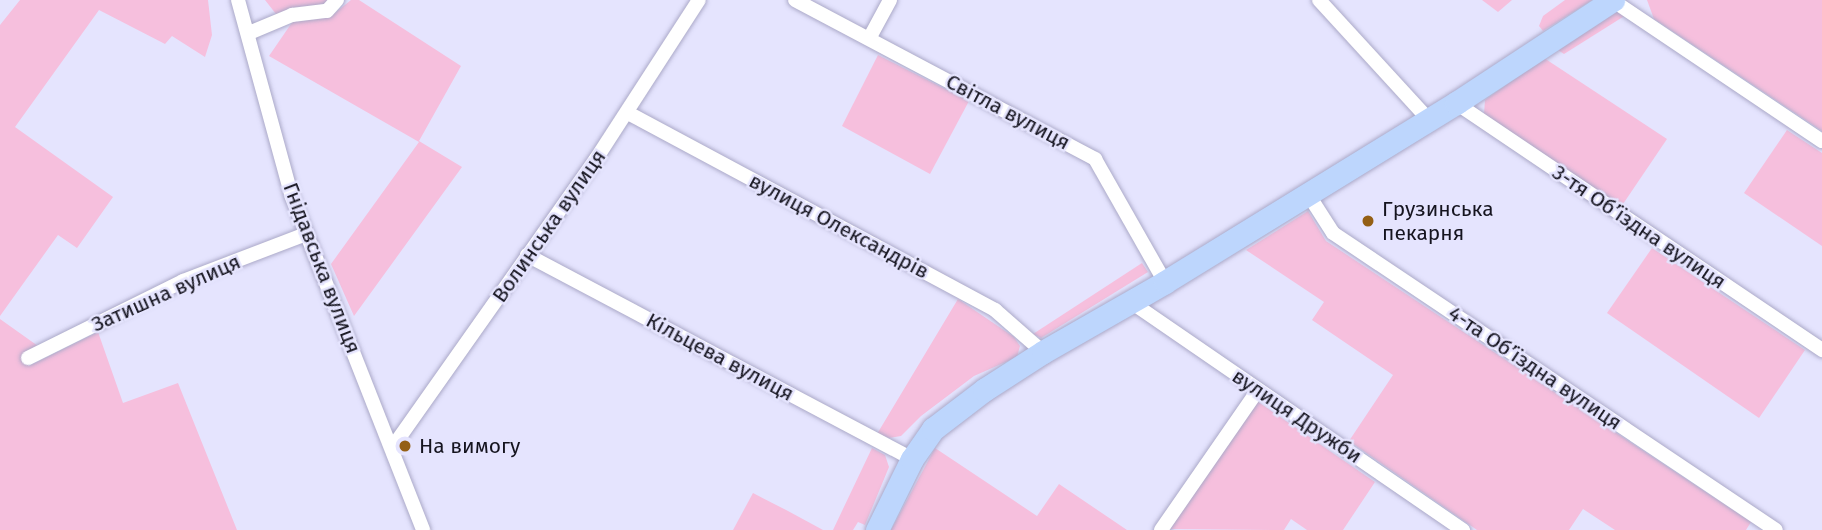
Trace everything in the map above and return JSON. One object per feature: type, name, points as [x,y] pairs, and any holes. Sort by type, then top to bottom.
[{"type":"main road","points":[[877,530],[912,460],[933,429],[984,390],[1429,120],[1613,0]]},
{"type":"street","name":"Гнідавська вулиця","points":[[238,0],[292,197],[423,530]]},
{"type":"street","points":[[249,33],[292,15],[327,11],[337,0]]},
{"type":"street","name":"Волинська вулиця","points":[[392,447],[628,113],[699,0]]},
{"type":"street","name":"Світла вулиця","points":[[795,0],[870,37],[1095,159],[1165,282]]},
{"type":"street","points":[[870,37],[890,0]]},
{"type":"street","points":[[1319,0],[1429,120]]},
{"type":"street","points":[[1613,0],[1822,141]]},
{"type":"street","name":"3-тя Обʼїздна вулиця","points":[[1456,103],[1822,351]]},
{"type":"street","name":"вулиця Олександрів","points":[[628,113],[995,310],[1043,352]]},
{"type":"street","name":"4-та Обʼїздна вулиця","points":[[1308,194],[1333,233],[1776,530]]},
{"type":"street","name":"Затишна вулиця","points":[[29,358],[183,281],[306,234]]},
{"type":"street","name":"Кільцева вулиця","points":[[527,255],[912,460]]},
{"type":"street","name":"вулиця Дружби","points":[[1131,302],[1463,530]]},
{"type":"street","points":[[1161,530],[1258,390]]},
{"type":"shaded area","points":[[20,0],[208,0],[212,35],[205,57],[172,36],[165,44],[99,10],[15,127],[113,197],[77,248],[58,235],[0,316],[0,25]]},
{"type":"shaded area","points":[[265,0],[329,0],[324,5],[290,9],[276,14]]},
{"type":"shaded area","points":[[351,0],[359,0],[461,66],[419,141],[462,167],[354,316],[331,264],[419,142],[269,56],[293,21],[330,17]]},
{"type":"shaded area","points":[[1482,0],[1512,0],[1498,12]]},
{"type":"shaded area","points":[[1565,0],[1592,0],[1543,31],[1539,26],[1543,16]]},
{"type":"shaded area","points":[[1647,0],[1822,0],[1822,131],[1654,19]]},
{"type":"shaded area","points":[[1617,9],[1626,15],[1564,54],[1555,48]]},
{"type":"shaded area","points":[[878,55],[969,101],[930,174],[842,126]]},
{"type":"shaded area","points":[[1544,58],[1667,139],[1621,207],[1484,114],[1485,100]]},
{"type":"shaded area","points":[[1787,130],[1822,153],[1822,246],[1744,193]]},
{"type":"shaded area","points":[[1308,211],[1326,241],[1751,522],[1746,530],[1615,530],[1583,509],[1569,530],[1477,530],[1349,441],[1393,375],[1312,320],[1324,302],[1246,250]]},
{"type":"shaded area","points":[[1652,248],[1805,350],[1759,418],[1607,313]]},
{"type":"shaded area","points":[[1142,263],[1148,272],[1041,338],[1033,334]]},
{"type":"shaded area","points":[[958,299],[1014,337],[1020,346],[1017,357],[974,376],[921,416],[901,436],[889,438],[877,434]]},
{"type":"shaded area","points":[[0,319],[38,346],[22,355],[29,366],[98,332],[123,403],[178,383],[237,530],[0,530]]},
{"type":"shaded area","points":[[1257,401],[1375,482],[1343,530],[1307,530],[1291,519],[1284,530],[1170,529]]},
{"type":"shaded area","points":[[872,448],[885,455],[889,467],[865,525],[858,522],[853,530],[833,530]]},
{"type":"shaded area","points":[[935,448],[1037,516],[1059,484],[1127,530],[891,530]]},
{"type":"shaded area","points":[[753,493],[788,511],[823,530],[733,530]]},
{"type":"place","name":"Грузинська пекарня","points":[[1368,221]]},
{"type":"place","name":"На вимогу","points":[[405,446]]}]
